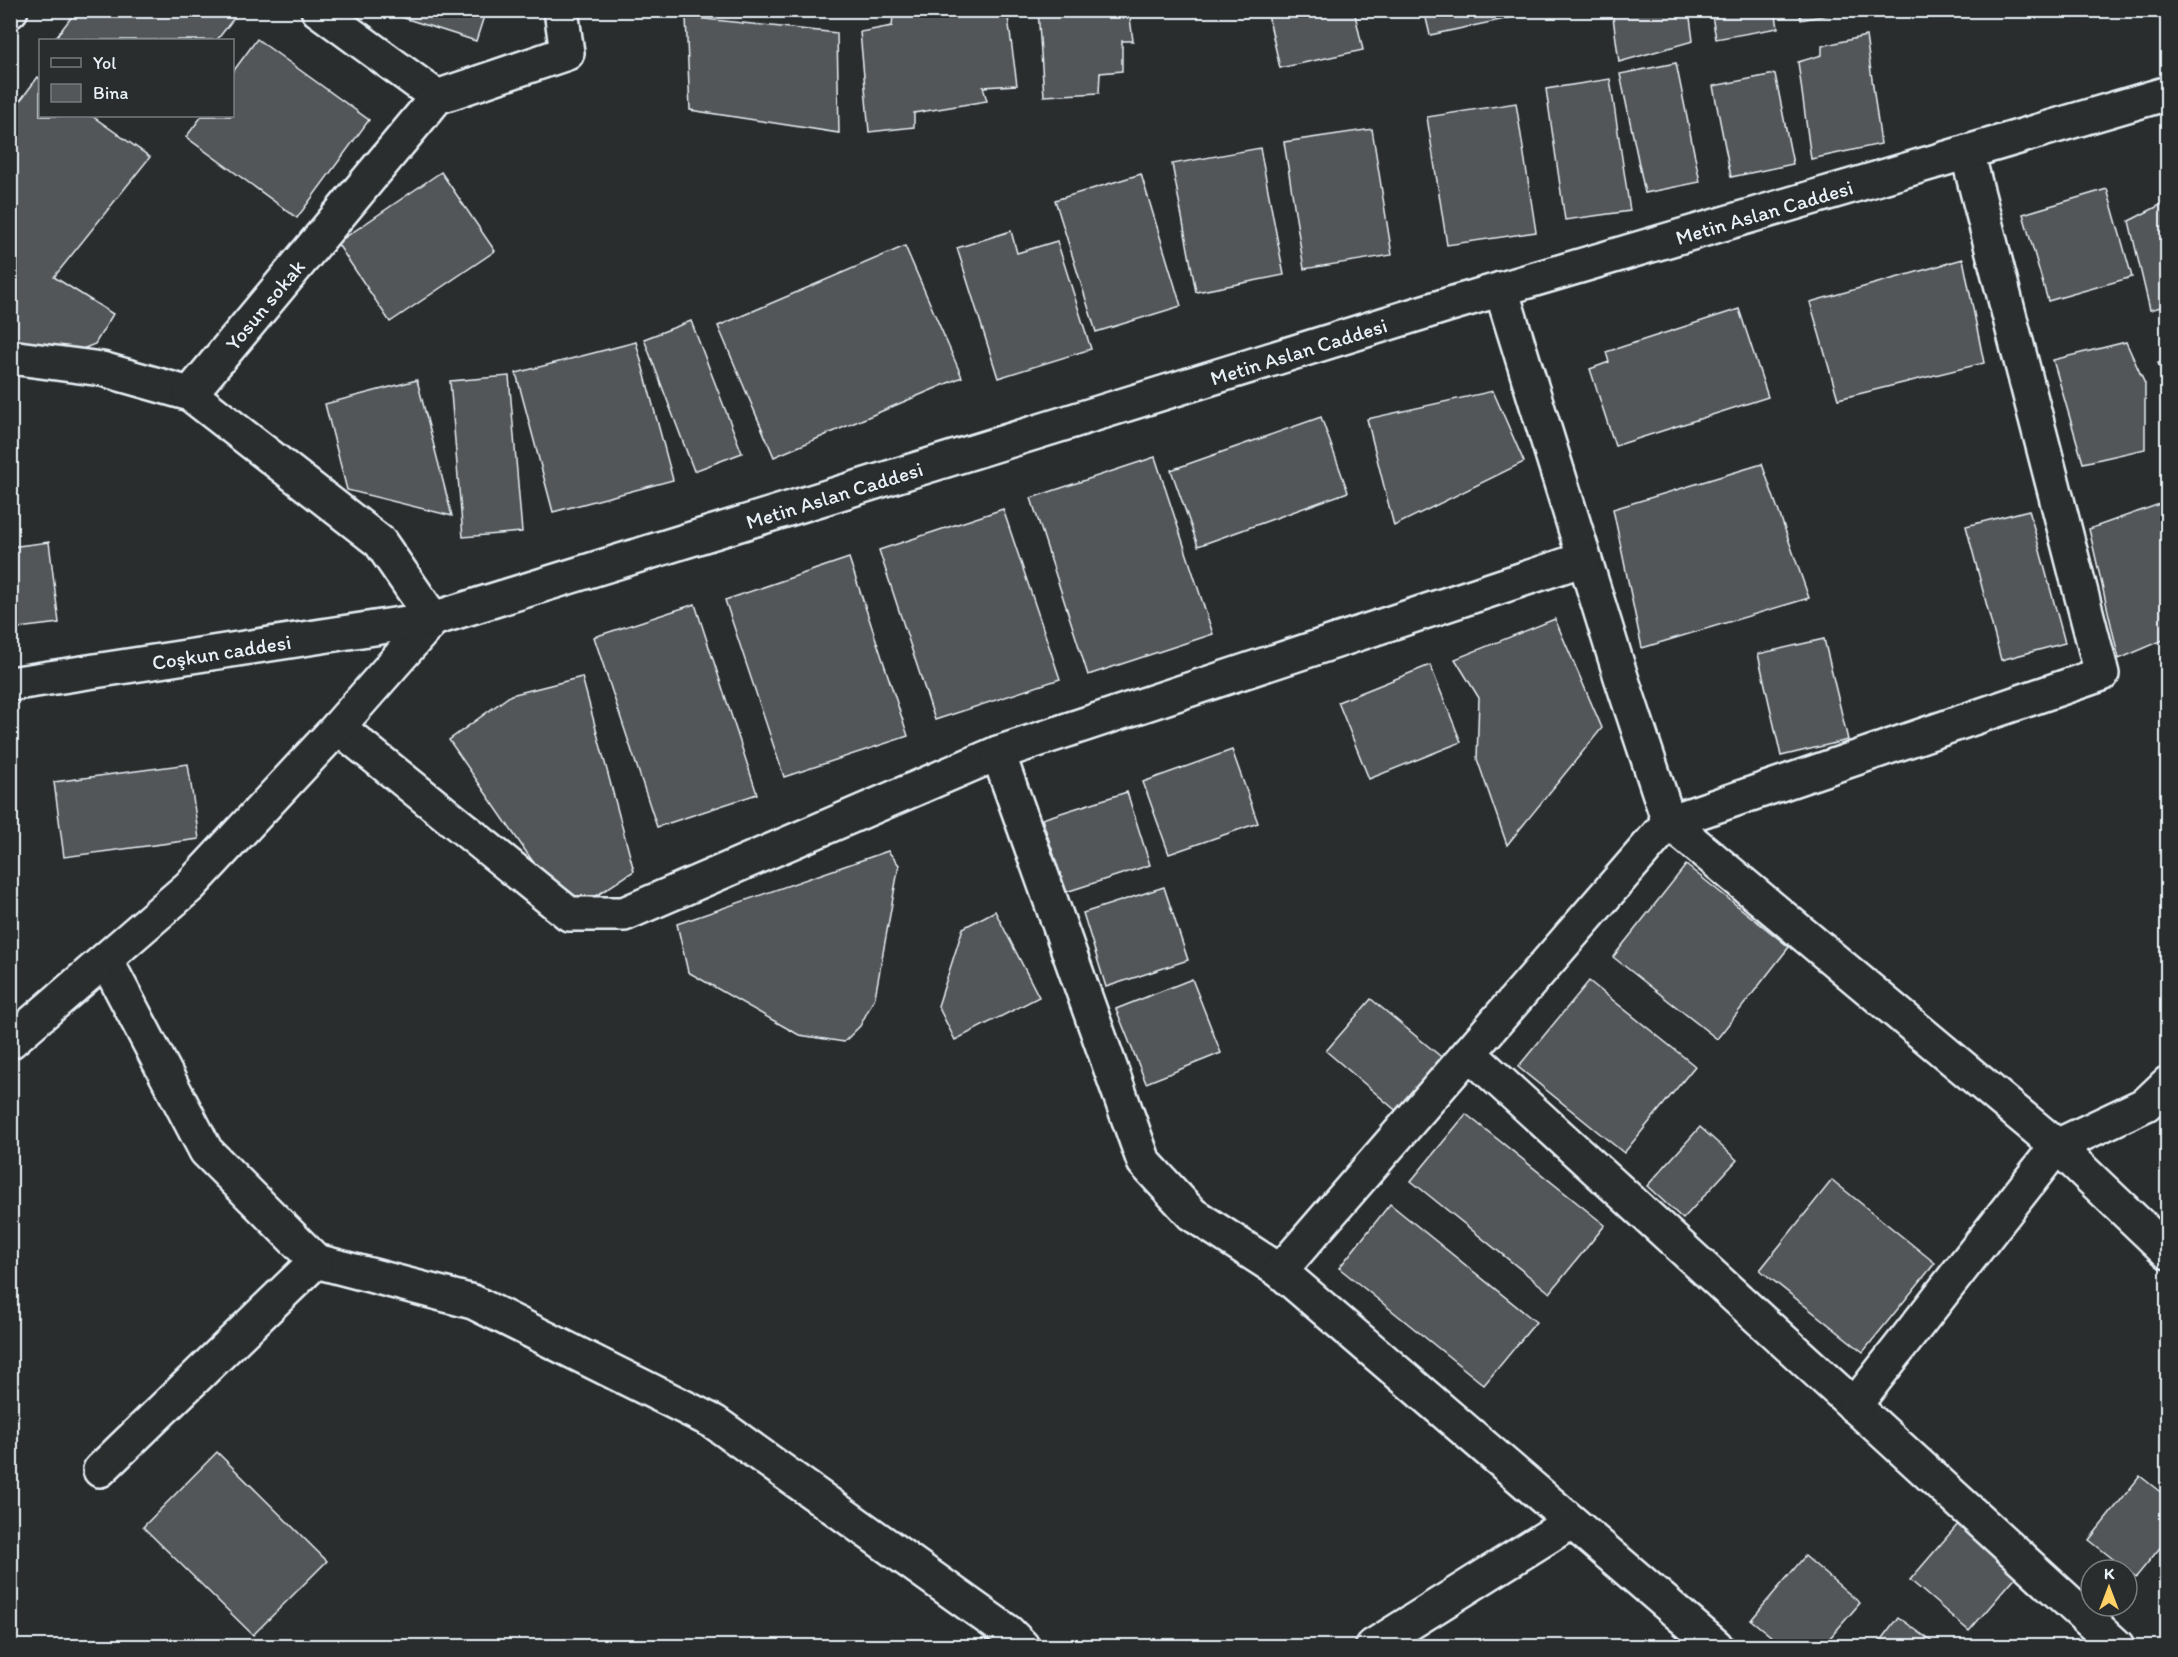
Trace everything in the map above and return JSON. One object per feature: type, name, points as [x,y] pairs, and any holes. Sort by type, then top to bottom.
[{"type":"street","points":[[318,10],[437,97],[567,53],[561,10]]},
{"type":"street","name":"Metin Aslan Caddesi","points":[[433,620],[1502,289],[2168,93]]},
{"type":"street","name":"Yosun sokak","points":[[190,394],[437,97]]},
{"type":"street","points":[[1281,1271],[1669,822],[2102,674],[1967,152]]},
{"type":"street","points":[[1502,289],[1584,559],[1669,822],[2057,1146],[2168,1252]]},
{"type":"street","points":[[10,357],[102,369],[190,394],[380,542],[433,620],[338,727],[190,886],[10,1042]]},
{"type":"street","points":[[338,727],[569,914],[624,914],[998,753],[1584,559]]},
{"type":"street","name":"Coşkun caddesi","points":[[10,684],[433,620]]},
{"type":"street","points":[[998,753],[1144,1162],[1191,1214],[1281,1271],[1716,1647]]},
{"type":"street","points":[[106,960],[206,1151],[316,1261],[473,1302],[714,1422],[1008,1632],[1022,1647]]},
{"type":"street","points":[[1469,1053],[2116,1647]]},
{"type":"street","points":[[1854,1406],[2057,1146],[2146,1104],[2168,1083]]},
{"type":"street","points":[[100,1470],[316,1261]]},
{"type":"street","points":[[1373,1647],[1571,1522]]},
{"type":"building","points":[[77,10],[225,10],[234,18],[218,39],[59,39],[56,37]]},
{"type":"building","points":[[379,10],[486,10],[476,41]]},
{"type":"building","points":[[921,10],[1007,10],[1017,85],[983,87],[987,101],[914,113],[914,127],[869,132],[860,32],[892,26],[893,16]]},
{"type":"building","points":[[1038,10],[1129,10],[1133,41],[1122,41],[1122,71],[1100,73],[1099,93],[1044,96]]},
{"type":"building","points":[[1267,10],[1354,10],[1363,50],[1280,68]]},
{"type":"building","points":[[1424,10],[1509,10],[1510,18],[1430,35]]},
{"type":"building","points":[[1612,10],[1689,10],[1693,41],[1619,62]]},
{"type":"building","points":[[1711,10],[1775,10],[1778,28],[1716,39]]},
{"type":"building","points":[[1799,10],[1855,10],[1801,20]]},
{"type":"building","points":[[686,17],[837,33],[839,133],[690,110]]},
{"type":"building","points":[[1866,36],[1881,144],[1811,159],[1798,62],[1822,55],[1822,46]]},
{"type":"building","points":[[257,39],[369,120],[297,218],[186,137],[201,117],[234,117],[234,70]]},
{"type":"building","points":[[1676,63],[1700,182],[1645,193],[1620,74]]},
{"type":"building","points":[[1775,74],[1793,164],[1731,177],[1713,86]]},
{"type":"building","points":[[38,77],[39,117],[93,117],[150,157],[54,277],[113,314],[95,344],[80,350],[10,343],[10,114]]},
{"type":"building","points":[[1610,79],[1630,211],[1565,220],[1546,89]]},
{"type":"building","points":[[1516,103],[1536,232],[1447,245],[1427,117]]},
{"type":"building","points":[[1372,129],[1392,255],[1304,269],[1284,142]]},
{"type":"building","points":[[1260,148],[1284,275],[1196,292],[1172,164]]},
{"type":"building","points":[[441,172],[495,251],[390,322],[337,243]]},
{"type":"building","points":[[1141,174],[1181,306],[1096,332],[1055,200]]},
{"type":"building","points":[[2107,189],[2132,277],[2048,301],[2023,214]]},
{"type":"building","points":[[2168,201],[2168,305],[2150,310],[2129,221]]},
{"type":"building","points":[[1011,231],[1017,253],[1057,241],[1091,349],[998,378],[957,248]]},
{"type":"building","points":[[905,246],[962,377],[774,457],[718,326]]},
{"type":"building","points":[[1963,259],[1984,363],[1838,399],[1810,302]]},
{"type":"building","points":[[1739,309],[1768,397],[1615,446],[1590,369],[1609,362],[1606,352]]},
{"type":"building","points":[[691,321],[742,453],[694,471],[644,339]]},
{"type":"building","points":[[636,342],[673,480],[553,512],[516,373]]},
{"type":"building","points":[[2126,342],[2145,384],[2145,449],[2083,463],[2053,360]]},
{"type":"building","points":[[2168,360],[2168,391],[2158,363]]},
{"type":"building","points":[[509,376],[522,532],[463,537],[450,381]]},
{"type":"building","points":[[417,380],[452,516],[347,490],[325,404]]},
{"type":"building","points":[[1493,391],[1524,462],[1394,526],[1367,419]]},
{"type":"building","points":[[1321,417],[1348,492],[1198,546],[1171,470]]},
{"type":"building","points":[[1155,457],[1213,634],[1088,675],[1031,498]]},
{"type":"building","points":[[1762,464],[1809,598],[1642,648],[1613,509]]},
{"type":"building","points":[[2168,501],[2168,638],[2119,659],[2089,529]]},
{"type":"building","points":[[1003,509],[1060,679],[935,720],[879,550]]},
{"type":"building","points":[[2029,510],[2065,643],[2001,660],[1966,526]]},
{"type":"building","points":[[49,542],[59,623],[10,629],[10,547]]},
{"type":"building","points":[[849,558],[908,736],[784,777],[725,600]]},
{"type":"building","points":[[695,604],[757,794],[657,827],[594,637]]},
{"type":"building","points":[[1555,619],[1602,728],[1507,845],[1477,759],[1479,698],[1455,659]]},
{"type":"building","points":[[1824,639],[1848,740],[1781,756],[1758,654]]},
{"type":"building","points":[[1430,665],[1461,742],[1369,779],[1338,702]]},
{"type":"building","points":[[582,677],[634,871],[569,914],[449,740],[511,695]]},
{"type":"building","points":[[1232,750],[1258,823],[1169,854],[1143,782]]},
{"type":"building","points":[[188,764],[199,839],[64,857],[54,782]]},
{"type":"building","points":[[1127,792],[1150,865],[1066,892],[1042,819]]},
{"type":"building","points":[[888,851],[899,865],[875,997],[860,1026],[844,1042],[799,1035],[688,972],[677,924]]},
{"type":"building","points":[[1686,865],[1789,947],[1717,1039],[1613,957]]},
{"type":"building","points":[[1164,887],[1188,960],[1106,987],[1083,913]]},
{"type":"building","points":[[995,911],[1039,997],[955,1040],[938,1006],[963,928]]},
{"type":"building","points":[[1192,979],[1221,1053],[1146,1083],[1116,1009]]},
{"type":"building","points":[[1589,981],[1695,1066],[1624,1153],[1518,1067]]},
{"type":"building","points":[[1371,999],[1445,1060],[1400,1114],[1326,1051]]},
{"type":"building","points":[[1466,1114],[1605,1225],[1550,1293],[1411,1181]]},
{"type":"building","points":[[1700,1127],[1737,1160],[1683,1219],[1647,1186]]},
{"type":"building","points":[[1832,1180],[1935,1263],[1863,1352],[1760,1270]]},
{"type":"building","points":[[1390,1204],[1536,1322],[1484,1385],[1339,1268]]},
{"type":"building","points":[[217,1452],[327,1561],[253,1635],[143,1527]]},
{"type":"building","points":[[2140,1476],[2168,1498],[2168,1538],[2139,1573],[2139,1558],[2112,1558],[2089,1540]]},
{"type":"building","points":[[1959,1523],[2018,1574],[1969,1631],[1910,1580]]},
{"type":"building","points":[[1805,1556],[1860,1603],[1823,1646],[1783,1646],[1751,1620]]},
{"type":"building","points":[[1898,1617],[1938,1646],[1876,1646]]}]
